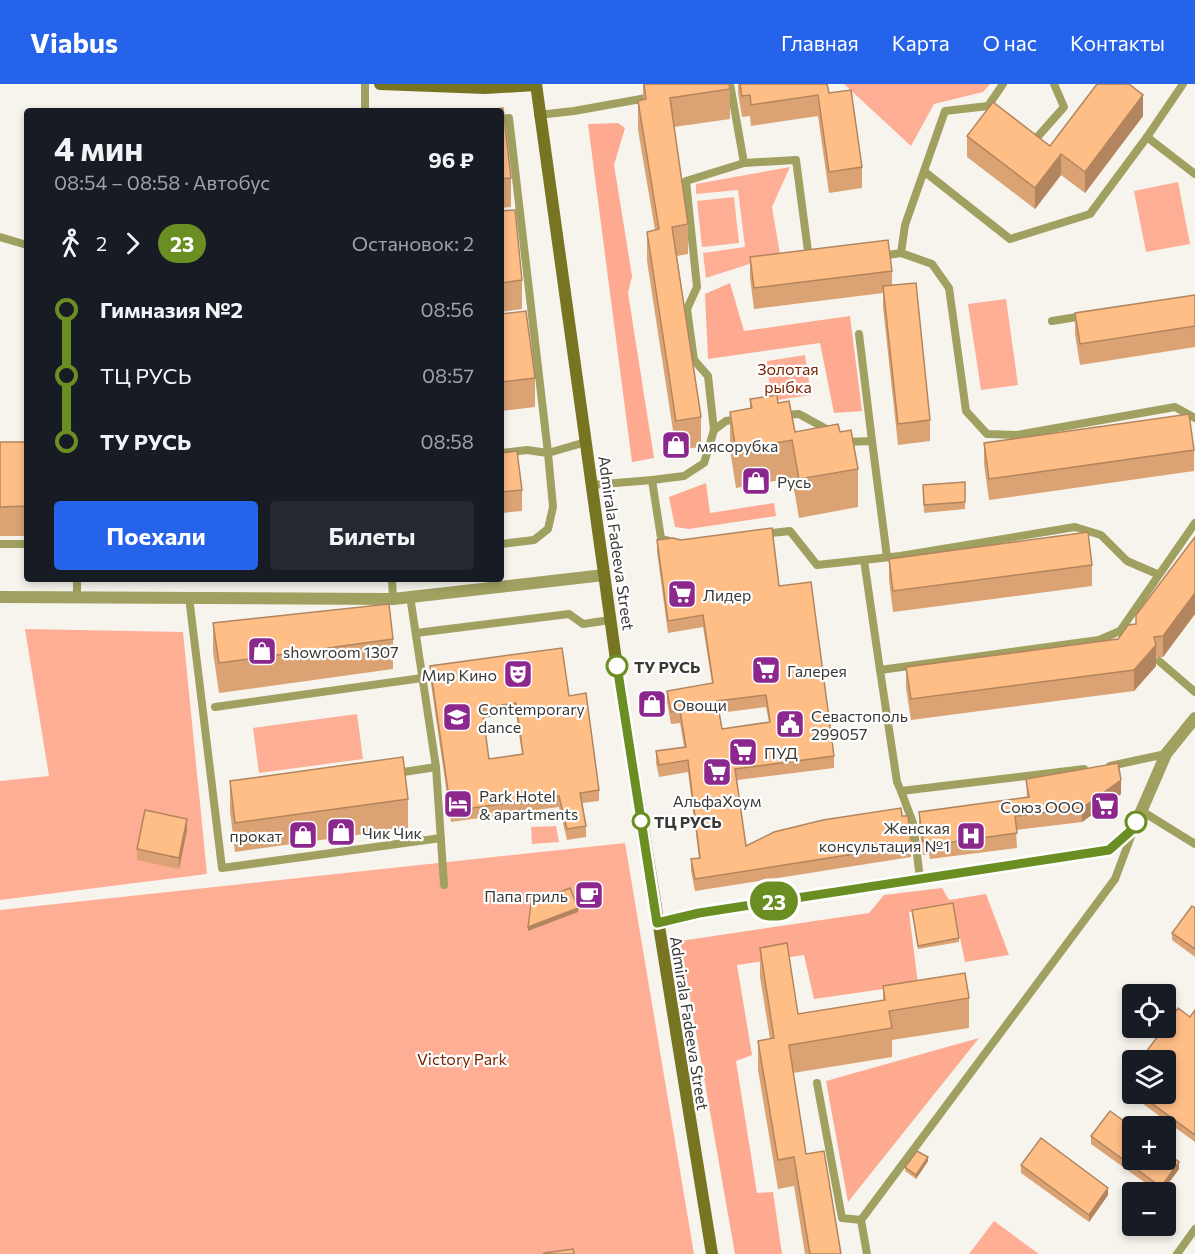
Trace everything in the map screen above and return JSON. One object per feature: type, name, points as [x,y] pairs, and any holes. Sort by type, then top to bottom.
[{"type":"main road","points":[[380,84],[536,85]]},
{"type":"main road","name":"Admirala Fadeeva Street","points":[[536,85],[538,115],[610,620],[712,1254]]},
{"type":"street","points":[[0,597],[393,599],[604,575]]},
{"type":"street","points":[[657,923],[699,913],[1109,850],[1134,828],[1166,754],[1195,718]]},
{"type":"lane","points":[[365,84],[366,108]]},
{"type":"lane","points":[[730,84],[744,163]]},
{"type":"lane","points":[[988,106],[1004,84]]},
{"type":"lane","points":[[1025,136],[1034,144],[1064,107],[1054,84]]},
{"type":"lane","points":[[925,172],[1010,239],[1090,213],[1184,84]]},
{"type":"lane","points":[[538,115],[574,111],[664,94]]},
{"type":"lane","points":[[901,253],[905,225],[945,111],[988,106],[1006,121]]},
{"type":"lane","points":[[504,119],[509,118],[553,507],[548,529],[534,540],[504,544]]},
{"type":"lane","points":[[1147,137],[1195,174]]},
{"type":"lane","points":[[592,485],[684,476],[704,463],[714,430],[708,376],[693,360],[687,309],[698,287],[686,181],[744,163],[796,160],[810,266]]},
{"type":"lane","points":[[0,237],[24,244]]},
{"type":"lane","points":[[867,258],[901,253],[932,264],[949,288],[966,411],[987,434],[1017,435],[1175,407],[1195,418]]},
{"type":"lane","points":[[799,268],[822,265]]},
{"type":"lane","points":[[1052,321],[1096,314]]},
{"type":"lane","points":[[858,334],[887,557]]},
{"type":"lane","points":[[778,416],[799,414],[847,443],[872,441]]},
{"type":"lane","points":[[714,430],[726,421],[747,419]]},
{"type":"lane","points":[[504,453],[527,450],[548,453],[586,442]]},
{"type":"lane","points":[[652,480],[661,538],[680,546]]},
{"type":"lane","points":[[880,670],[1099,640],[1120,631],[1157,574],[1195,523]]},
{"type":"lane","points":[[757,535],[790,531],[817,565],[887,557],[1075,527],[1101,535],[1127,561],[1157,574]]},
{"type":"lane","points":[[0,544],[24,544]]},
{"type":"lane","points":[[864,560],[897,782],[914,823],[920,878]]},
{"type":"lane","points":[[77,582],[77,596]]},
{"type":"lane","points":[[392,582],[393,599]]},
{"type":"lane","points":[[410,596],[436,767],[444,885]]},
{"type":"lane","points":[[189,597],[222,868],[441,838]]},
{"type":"lane","points":[[416,633],[570,614],[583,624],[610,620]]},
{"type":"lane","points":[[1120,631],[1132,640]]},
{"type":"lane","points":[[1160,661],[1195,692]]},
{"type":"lane","points":[[215,707],[422,678]]},
{"type":"lane","points":[[1103,767],[1166,754]]},
{"type":"lane","points":[[390,774],[436,767]]},
{"type":"lane","points":[[901,791],[1093,768]]},
{"type":"lane","points":[[1140,810],[1195,844]]},
{"type":"lane","points":[[867,1254],[861,1220],[1115,879],[1134,828]]},
{"type":"lane","points":[[817,1083],[842,1218],[861,1220]]},
{"type":"lane","points":[[1177,1254],[1195,1229]]},
{"type":"green space","points":[[844,84],[990,84],[983,92],[934,104],[911,146]]},
{"type":"green space","points":[[790,167],[772,207],[780,254],[706,278],[703,253],[745,247],[738,190],[696,194],[696,184]]},
{"type":"green space","points":[[1178,182],[1190,244],[1146,252],[1134,191]]},
{"type":"green space","points":[[734,197],[739,243],[702,247],[697,201]]},
{"type":"green space","points":[[1006,299],[1018,385],[981,390],[968,304]]},
{"type":"green space","name":"Золотая рыбка","points":[[805,355],[811,395],[771,401],[767,361]]},
{"type":"green space","points":[[25,629],[183,632],[207,874],[0,900],[0,781],[49,776]]},
{"type":"green space","points":[[357,714],[363,759],[259,773],[253,728]]},
{"type":"green space","points":[[556,826],[559,842],[532,844],[531,827]]},
{"type":"green space","name":"Victory Park","points":[[625,843],[694,1254],[0,1254],[0,910]]},
{"type":"green space","points":[[994,1221],[1039,1254],[969,1254]]},
{"type":"shaded area","points":[[618,123],[625,128],[614,165],[632,276],[628,293],[654,458],[632,462],[588,124]]},
{"type":"shaded area","points":[[730,283],[744,331],[850,316],[862,411],[834,413],[820,343],[708,359],[705,294]]},
{"type":"shaded area","points":[[706,483],[710,513],[774,503],[776,516],[689,529],[675,527],[669,497]]},
{"type":"shaded area","points":[[942,888],[949,900],[986,894],[1009,955],[965,962],[953,904],[909,912],[918,984],[814,999],[804,955],[737,965],[752,1055],[736,1061],[757,1193],[773,1192],[782,1254],[735,1254],[680,941],[869,913],[884,895]]},
{"type":"shaded area","points":[[979,1038],[848,1202],[826,1081]]},
{"type":"building","points":[[644,84],[729,84],[730,89],[670,98],[688,224],[672,227],[701,417],[676,421],[647,232],[659,229],[638,101],[646,99]]},
{"type":"building","points":[[740,84],[827,84],[829,93],[851,90],[862,167],[829,172],[818,95],[751,105],[750,95],[742,96]]},
{"type":"building","points":[[1097,84],[1129,84],[1143,95],[1085,172],[1061,154],[1035,188],[967,136],[993,102],[1050,146]]},
{"type":"building","points":[[504,117],[511,178],[504,179]]},
{"type":"building","points":[[515,210],[522,280],[504,283],[504,211]]},
{"type":"building","points":[[888,240],[892,271],[754,288],[750,257]]},
{"type":"building","points":[[916,283],[930,420],[898,424],[883,286]]},
{"type":"building","points":[[1195,295],[1195,326],[1080,344],[1075,313]]},
{"type":"building","points":[[526,311],[535,378],[504,382],[504,314]]},
{"type":"building","points":[[777,395],[778,403],[789,401],[795,432],[838,424],[840,432],[851,430],[858,469],[799,479],[792,440],[736,450],[730,412],[752,408],[750,399]]},
{"type":"building","points":[[1189,414],[1194,450],[989,479],[984,443]]},
{"type":"building","points":[[0,442],[24,442],[24,506],[0,507]]},
{"type":"building","points":[[517,451],[522,490],[504,492],[504,453]]},
{"type":"building","points":[[965,482],[965,502],[924,505],[923,485]]},
{"type":"building","points":[[772,528],[779,586],[811,582],[834,756],[735,769],[746,846],[774,832],[823,820],[901,808],[902,816],[908,816],[911,845],[695,879],[691,859],[700,858],[688,760],[659,765],[656,751],[686,747],[680,711],[671,712],[667,691],[713,683],[703,615],[668,621],[657,540],[673,538],[681,540]],"holes":[[[766,695],[770,722],[722,729],[717,701]]]},
{"type":"building","points":[[1088,532],[1092,565],[893,591],[889,559]]},
{"type":"building","points":[[1195,537],[1195,593],[1163,636],[1154,637],[1156,645],[1134,670],[911,699],[906,667],[1118,639],[1128,625],[1136,624],[1136,615]]},
{"type":"building","points":[[389,604],[393,639],[219,663],[213,623]]},
{"type":"building","points":[[562,648],[569,696],[586,693],[599,790],[580,793],[586,826],[567,829],[559,796],[451,811],[430,666]],"holes":[[[516,703],[523,754],[489,759],[482,708]]]},
{"type":"building","points":[[403,757],[408,799],[235,823],[230,781]]},
{"type":"building","points":[[1118,763],[1121,780],[1082,808],[1015,816],[1017,833],[930,845],[929,840],[923,841],[919,812],[1029,797],[1026,779]]},
{"type":"building","points":[[145,810],[187,819],[179,858],[137,849]]},
{"type":"building","points":[[570,888],[578,908],[528,927],[531,904]]},
{"type":"building","points":[[953,903],[959,938],[918,946],[912,910]]},
{"type":"building","points":[[1192,906],[1195,908],[1195,949],[1172,933]]},
{"type":"building","points":[[787,943],[798,1014],[885,1000],[883,986],[965,973],[969,998],[889,1011],[892,1028],[789,1045],[806,1154],[824,1151],[841,1254],[810,1254],[794,1157],[778,1160],[758,1041],[774,1038],[760,948]]},
{"type":"building","points":[[1178,1008],[1190,1017],[1195,1010],[1195,1135],[1176,1121],[1176,1116],[1169,1116],[1153,1104],[1176,1104],[1176,1050],[1148,1050],[1156,1038],[1176,1038],[1176,1011]]},
{"type":"building","points":[[1110,1111],[1122,1120],[1122,1159],[1091,1136]]},
{"type":"building","points":[[1041,1138],[1108,1188],[1089,1215],[1021,1165]]},
{"type":"building","points":[[917,1151],[928,1157],[916,1175],[905,1167]]},
{"type":"building","points":[[1138,1170],[1173,1170],[1165,1182],[1154,1182]]},
{"type":"building","points":[[573,1249],[574,1254],[543,1254],[545,1253]]},
{"type":"bus line","name":"23","points":[[617,666],[657,923],[699,913],[1109,850],[1134,828],[1136,822]]},
{"type":"place","name":"мясорубка","points":[[676,445]]},
{"type":"place","name":"Русь","points":[[756,481]]},
{"type":"place","name":"Лидер","points":[[682,594]]},
{"type":"place","name":"showroom 1307","points":[[262,651]]},
{"type":"place","name":"ТУ РУСЬ","points":[[617,666]]},
{"type":"place","name":"Галерея","points":[[766,670]]},
{"type":"place","name":"Мир Кино","points":[[518,674]]},
{"type":"place","name":"Овощи","points":[[652,704]]},
{"type":"place","name":"Contemporary dance","points":[[457,717]]},
{"type":"place","name":"Севастополь 299057","points":[[790,724]]},
{"type":"place","name":"ПУД","points":[[743,752]]},
{"type":"place","name":"АльфаХоум","points":[[717,772]]},
{"type":"place","name":"Park Hotel & apartments","points":[[458,804]]},
{"type":"place","name":"Союз ООО","points":[[1105,806]]},
{"type":"place","name":"ТЦ РУСЬ","points":[[641,821]]},
{"type":"place","name":"Чик Чик","points":[[341,832]]},
{"type":"place","name":"прокат","points":[[303,835]]},
{"type":"place","name":"Женская консультация №1","points":[[971,836]]},
{"type":"place","name":"Папа гриль","points":[[589,895]]}]
